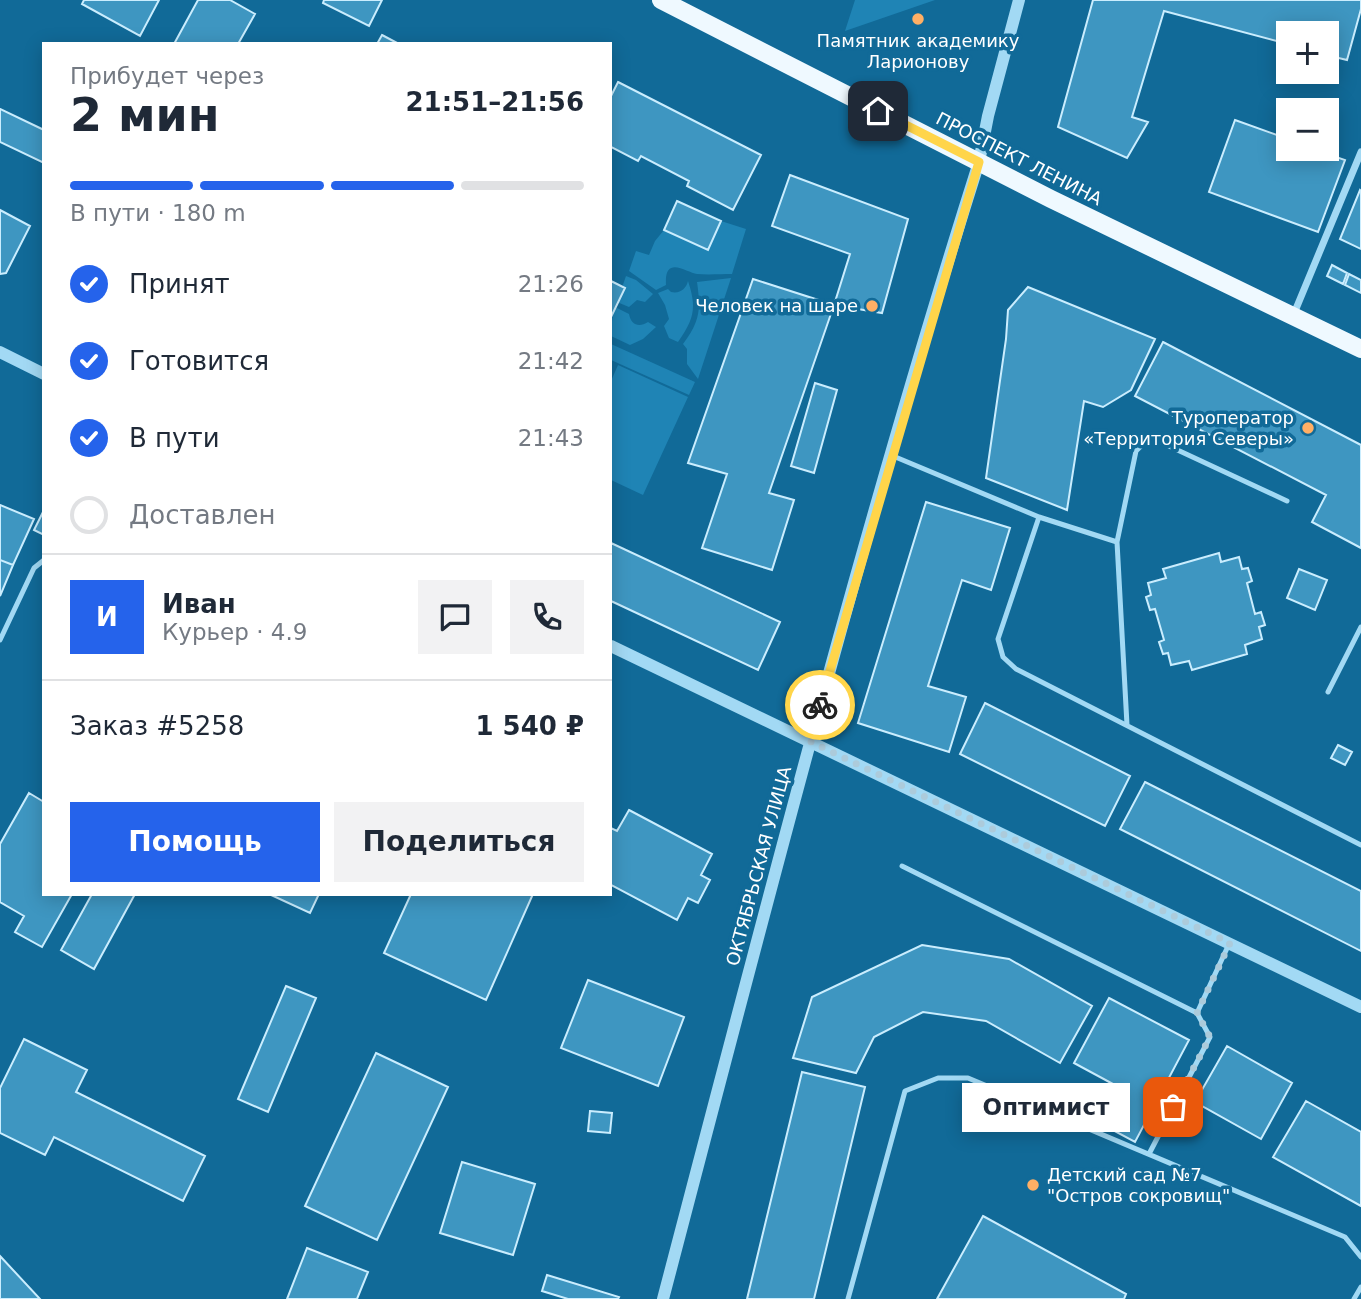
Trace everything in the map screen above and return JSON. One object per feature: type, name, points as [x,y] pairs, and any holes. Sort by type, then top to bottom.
[{"type":"main road","name":"ПРОСПЕКТ ЛЕНИНА","points":[[661,0],[979,162],[1361,349]]},
{"type":"street","name":"ОКТЯБРЬСКАЯ УЛИЦА","points":[[663,1299],[794,796],[891,455],[979,162],[988,116],[1019,0]]},
{"type":"street","points":[[1293,316],[1361,152]]},
{"type":"street","points":[[0,352],[42,373]]},
{"type":"street","points":[[612,646],[1361,1007]]},
{"type":"lane","points":[[1128,725],[1117,542],[1136,451],[1144,443],[1156,440],[1287,501]]},
{"type":"lane","points":[[891,455],[1039,517],[1117,542]]},
{"type":"lane","points":[[1039,517],[998,639],[1003,657],[1016,669],[1361,845]]},
{"type":"lane","points":[[0,640],[34,568],[42,562]]},
{"type":"lane","points":[[1328,692],[1361,627]]},
{"type":"lane","points":[[902,866],[1197,1013],[1210,1037],[1149,1154]]},
{"type":"lane","points":[[1197,1013],[1230,943]]},
{"type":"lane","points":[[848,1299],[905,1091],[938,1077],[968,1077],[1345,1237],[1361,1257]]},
{"type":"lane","points":[[1354,1299],[1361,1287]]},
{"type":"shaded area","points":[[855,0],[935,0],[845,31]]},
{"type":"shaded area","points":[[721,221],[746,229],[732,274],[697,274],[672,268],[666,276],[666,285],[656,290],[629,271],[636,251],[649,255],[664,230],[708,250]]},
{"type":"shaded area","points":[[626,276],[636,280],[653,294],[645,302],[637,300],[629,307],[617,302]]},
{"type":"shaded area","points":[[731,278],[698,379],[687,364],[687,349],[683,344],[698,315],[697,282]]},
{"type":"shaded area","points":[[688,281],[693,306],[691,320],[678,342],[669,338],[664,326],[669,319],[658,293],[668,289],[671,292],[680,292]]},
{"type":"shaded area","points":[[613,306],[629,314],[636,324],[648,322],[656,327],[643,339],[630,345],[612,336]]},
{"type":"shaded area","points":[[612,344],[695,382],[689,395],[612,360]]},
{"type":"shaded area","points":[[618,365],[688,397],[643,495],[612,480],[612,379]]},
{"type":"building","points":[[84,0],[159,0],[140,36],[82,4]]},
{"type":"building","points":[[198,0],[230,0],[255,14],[239,42],[175,42]]},
{"type":"building","points":[[324,0],[382,0],[369,26],[323,3]]},
{"type":"building","points":[[1093,0],[1361,0],[1347,60],[1339,58],[1339,21],[1276,21],[1276,41],[1164,11],[1132,117],[1148,122],[1127,158],[1058,127]]},
{"type":"building","points":[[382,35],[395,42],[378,42]]},
{"type":"building","points":[[618,82],[761,155],[733,210],[687,186],[689,181],[641,156],[638,161],[612,148],[612,94]]},
{"type":"building","points":[[0,109],[42,129],[42,162],[0,142]]},
{"type":"building","points":[[1235,120],[1276,135],[1276,161],[1339,161],[1339,158],[1345,160],[1318,232],[1209,192]]},
{"type":"building","points":[[790,175],[908,219],[882,313],[834,305],[850,254],[772,226]]},
{"type":"building","points":[[1361,191],[1361,249],[1340,239]]},
{"type":"building","points":[[677,201],[721,221],[708,250],[664,230]]},
{"type":"building","points":[[0,210],[30,226],[6,273],[0,274]]},
{"type":"building","points":[[1332,265],[1347,273],[1343,284],[1327,276]]},
{"type":"building","points":[[1349,274],[1361,280],[1361,293],[1345,285]]},
{"type":"building","points":[[753,279],[834,305],[769,493],[794,500],[772,570],[702,548],[727,474],[688,463]]},
{"type":"building","points":[[612,282],[625,288],[612,315]]},
{"type":"building","points":[[1028,287],[1155,339],[1131,390],[1103,407],[1084,401],[1067,510],[986,478],[1008,310]]},
{"type":"building","points":[[1163,342],[1361,445],[1361,548],[1312,522],[1326,495],[1135,396]]},
{"type":"building","points":[[815,383],[837,390],[814,473],[791,466]]},
{"type":"building","points":[[926,502],[1010,528],[991,590],[962,580],[928,686],[966,697],[949,752],[858,723]]},
{"type":"building","points":[[0,505],[34,519],[13,565],[0,560]]},
{"type":"building","points":[[42,514],[42,534],[34,530]]},
{"type":"building","points":[[612,543],[780,622],[758,670],[612,601]]},
{"type":"building","points":[[1219,553],[1221,562],[1239,557],[1242,569],[1248,568],[1252,581],[1247,583],[1255,614],[1261,612],[1265,625],[1259,627],[1262,639],[1245,645],[1247,654],[1192,670],[1189,661],[1171,665],[1168,653],[1163,654],[1159,642],[1164,640],[1155,609],[1150,610],[1146,597],[1151,595],[1148,583],[1166,578],[1163,569]]},
{"type":"building","points":[[0,560],[13,565],[0,596]]},
{"type":"building","points":[[1299,569],[1327,580],[1315,610],[1287,598]]},
{"type":"building","points":[[985,703],[1130,776],[1105,826],[960,754]]},
{"type":"building","points":[[1338,745],[1352,752],[1345,765],[1331,758]]},
{"type":"building","points":[[1145,782],[1361,891],[1361,951],[1120,829]]},
{"type":"building","points":[[29,793],[42,801],[42,896],[71,896],[42,947],[15,932],[24,916],[0,902],[0,844]]},
{"type":"building","points":[[629,810],[712,854],[701,875],[710,880],[698,903],[688,898],[677,920],[612,886],[612,828],[617,831]]},
{"type":"building","points":[[91,896],[134,896],[94,969],[61,950]]},
{"type":"building","points":[[273,896],[318,896],[310,913]]},
{"type":"building","points":[[410,896],[532,896],[486,1000],[384,953]]},
{"type":"building","points":[[922,945],[1009,959],[1092,1006],[1060,1063],[986,1021],[923,1012],[874,1037],[856,1073],[793,1058],[812,997]]},
{"type":"building","points":[[588,980],[684,1017],[658,1086],[561,1048]]},
{"type":"building","points":[[286,986],[316,998],[268,1112],[238,1099]]},
{"type":"building","points":[[1109,998],[1189,1040],[1135,1142],[1094,1120],[1113,1084],[1074,1063]]},
{"type":"building","points":[[24,1039],[87,1070],[76,1092],[205,1156],[183,1201],[54,1137],[45,1155],[0,1133],[0,1088]]},
{"type":"building","points":[[1227,1046],[1292,1083],[1261,1139],[1195,1102]]},
{"type":"building","points":[[376,1053],[448,1087],[377,1240],[305,1206]]},
{"type":"building","points":[[802,1072],[865,1087],[814,1299],[747,1299]]},
{"type":"building","points":[[1306,1101],[1361,1132],[1361,1206],[1273,1157]]},
{"type":"building","points":[[590,1111],[612,1113],[610,1133],[588,1131]]},
{"type":"building","points":[[462,1162],[535,1184],[513,1255],[440,1233]]},
{"type":"building","points":[[983,1216],[1126,1294],[1124,1299],[937,1299]]},
{"type":"building","points":[[307,1248],[368,1272],[357,1299],[287,1299]]},
{"type":"building","points":[[0,1256],[40,1299],[0,1299]]},
{"type":"building","points":[[547,1275],[619,1297],[568,1299],[542,1291]]},
{"type":"way so far","points":[[820,705],[811,742],[1230,943],[1197,1013],[1210,1037],[1173,1107]]},
{"type":"place","name":"Памятник академику Ларионову","points":[[918,19]]},
{"type":"place","name":"Человек на шаре","points":[[872,306]]},
{"type":"place","name":"Туроператор «Территория Северы»","points":[[1308,428]]},
{"type":"place","name":"Оптимист","points":[[1173,1107]]},
{"type":"place","name":"Детский сад №7 \"Остров сокровищ\"","points":[[1033,1185]]},
{"type":"route","points":[[820,705],[979,162],[878,111]]}]
